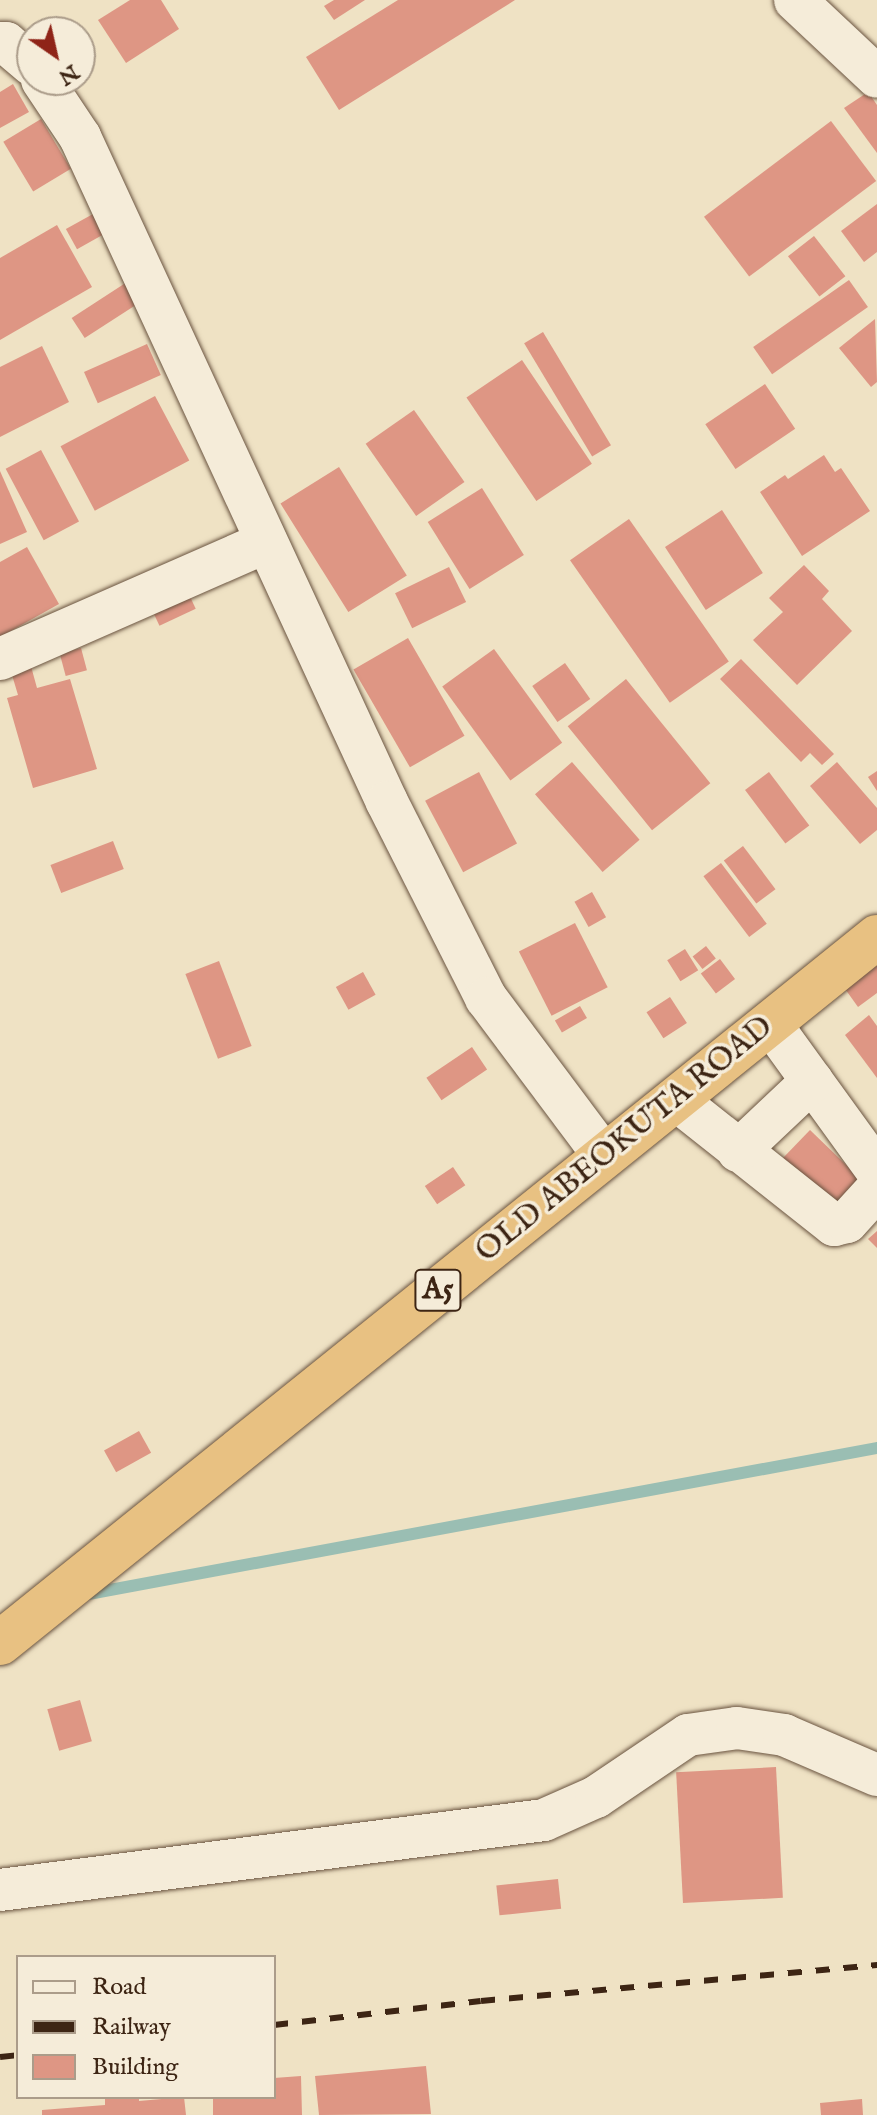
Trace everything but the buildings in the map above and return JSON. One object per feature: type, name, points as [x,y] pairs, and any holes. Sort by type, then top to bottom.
[{"type":"highway","name":"OLD ABEOKUTA ROAD","points":[[0,1643],[877,937]]},
{"type":"street","points":[[795,0],[877,77]]},
{"type":"street","points":[[53,96],[80,137],[387,802],[486,998],[604,1156]]},
{"type":"street","points":[[0,659],[266,542]]},
{"type":"street","points":[[770,1023],[877,1171]]},
{"type":"street","points":[[738,1151],[812,1081]]},
{"type":"street","points":[[675,1099],[834,1225],[847,1222],[877,1189]]},
{"type":"street","points":[[0,1890],[544,1820],[596,1797],[688,1735],[725,1730],[784,1735],[877,1775]]},
{"type":"waterway","points":[[83,1595],[877,1448]]},
{"type":"railway","points":[[276,2025],[481,2001],[877,1965]]},
{"type":"railway","points":[[0,2057],[16,2055]]}]
